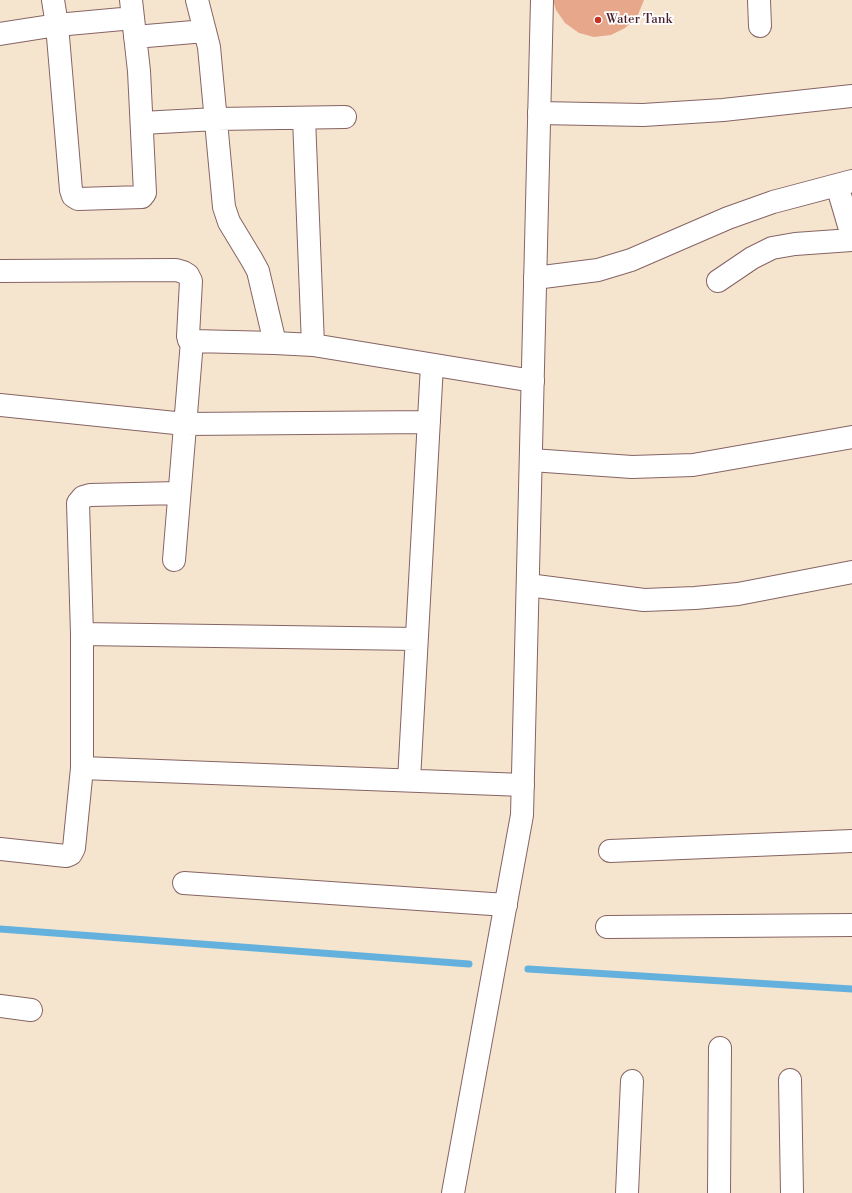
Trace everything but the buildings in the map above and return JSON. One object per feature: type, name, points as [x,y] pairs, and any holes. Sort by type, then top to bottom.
[{"type":"street","points":[[53,0],[57,25],[71,190],[73,196],[78,199],[142,197],[145,193],[139,70],[133,18]]},
{"type":"street","points":[[197,0],[209,47],[224,207],[229,222],[258,271],[275,343]]},
{"type":"street","points":[[453,1193],[522,816],[542,0]]},
{"type":"street","points":[[759,0],[760,26]]},
{"type":"street","points":[[0,34],[57,25],[133,18],[205,31]]},
{"type":"street","points":[[539,113],[643,115],[723,110],[852,96]]},
{"type":"street","points":[[142,123],[216,119],[345,117]]},
{"type":"street","points":[[304,118],[313,345]]},
{"type":"street","points":[[535,278],[598,270],[618,264],[631,260],[728,218],[773,202],[844,183],[852,236]]},
{"type":"street","points":[[718,281],[752,258],[772,248],[795,244],[852,240]]},
{"type":"street","points":[[0,271],[176,270],[188,275],[191,281],[188,336],[189,340],[192,341],[313,345],[533,381]]},
{"type":"street","points":[[174,560],[192,341]]},
{"type":"street","points":[[409,780],[432,364]]},
{"type":"street","points":[[0,405],[185,424],[429,422]]},
{"type":"street","points":[[531,460],[632,467],[693,465],[852,437]]},
{"type":"street","points":[[0,850],[66,856],[71,854],[74,848],[82,768],[82,634],[78,503],[83,497],[90,495],[179,493]]},
{"type":"street","points":[[528,585],[644,600],[696,598],[738,594],[852,572]]},
{"type":"street","points":[[82,634],[416,639]]},
{"type":"street","points":[[82,768],[523,785]]},
{"type":"street","points":[[610,851],[852,841]]},
{"type":"street","points":[[184,883],[506,905]]},
{"type":"street","points":[[607,927],[852,925]]},
{"type":"street","points":[[0,1006],[31,1010]]},
{"type":"street","points":[[719,1193],[720,1048]]},
{"type":"street","points":[[790,1080],[792,1193]]},
{"type":"street","points":[[627,1193],[632,1081]]},
{"type":"waterway","points":[[0,929],[469,964]]},
{"type":"waterway","points":[[528,969],[852,989]]},
{"type":"place","name":"Water Tank","points":[[598,20]]}]
